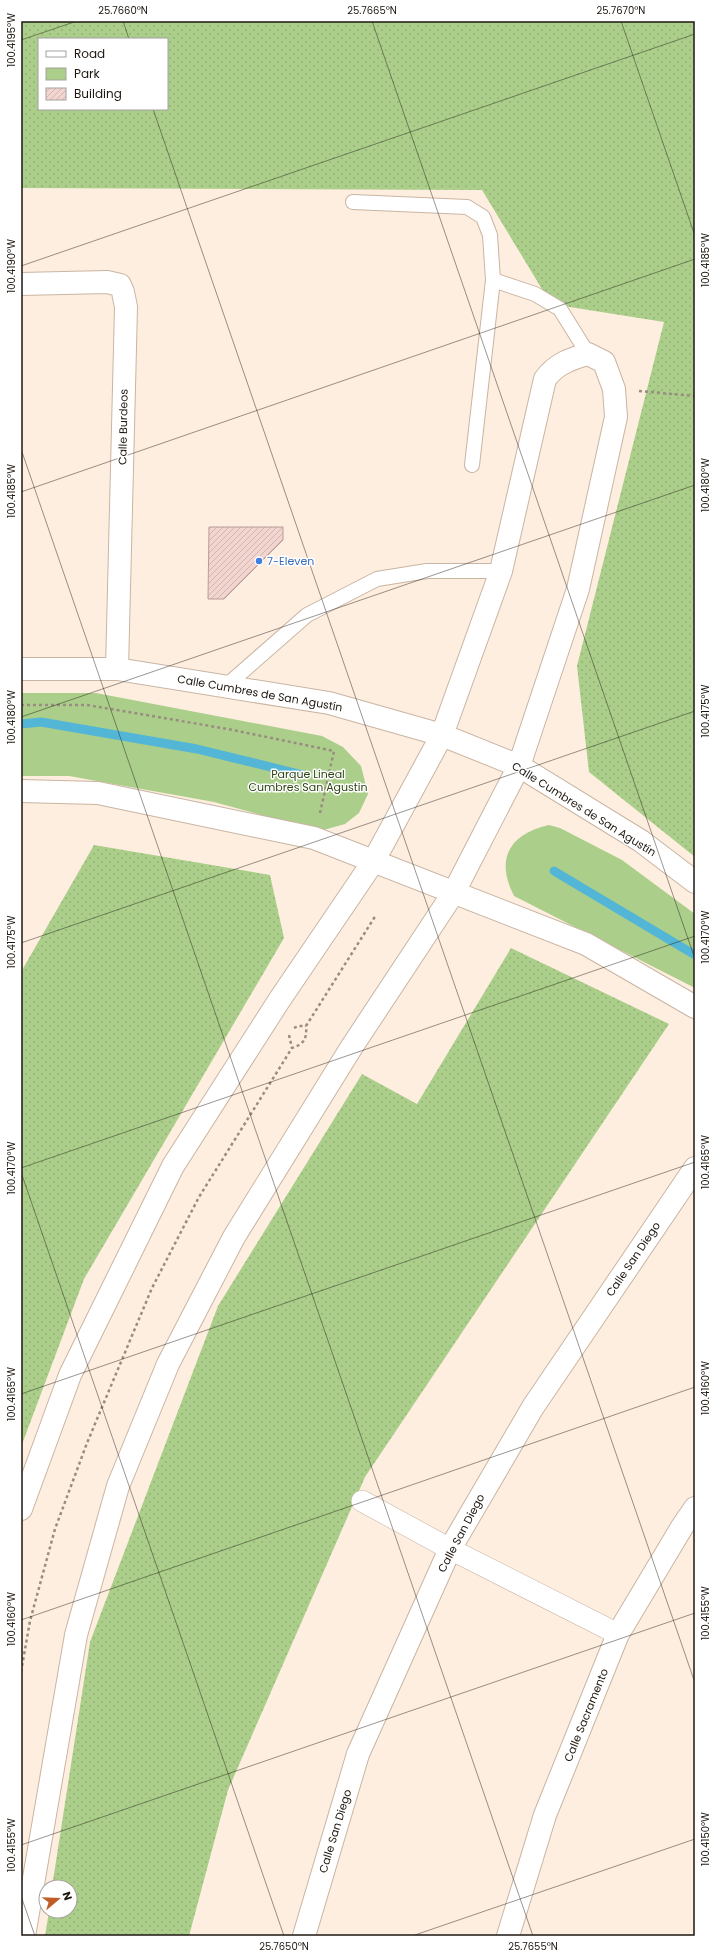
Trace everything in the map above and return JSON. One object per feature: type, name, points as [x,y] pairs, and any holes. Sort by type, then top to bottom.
[{"type":"street","name":"Calle Burdeos","points":[[21,284],[108,282],[120,285],[123,292],[126,306],[117,669]]},
{"type":"street","points":[[21,1509],[70,1375],[173,1166],[280,999],[373,862],[442,735],[501,571],[545,379],[552,369],[570,359],[588,354],[604,362],[614,389],[616,417],[578,589],[519,766],[454,892],[351,1048],[238,1230],[168,1364],[118,1486],[76,1635],[24,1936]]},
{"type":"street","name":"Calle Cumbres de San Agustín","points":[[21,669],[117,669],[226,686],[329,703],[442,735],[519,766],[640,841],[695,882]]},
{"type":"street","points":[[21,791],[98,793],[314,838],[586,944],[695,1007]]},
{"type":"street","name":"Calle San Diego","points":[[304,1936],[358,1754],[450,1549],[533,1407],[695,1168]]},
{"type":"street","points":[[362,1501],[450,1549],[618,1634]]},
{"type":"street","name":"Calle Sacramento","points":[[508,1936],[545,1815],[618,1634],[695,1508]]},
{"type":"lane","points":[[353,202],[467,207],[483,217],[490,235],[494,280],[472,465]]},
{"type":"lane","points":[[494,280],[535,294],[560,309],[588,354]]},
{"type":"lane","points":[[226,686],[306,615],[377,579],[427,571],[501,571]]},
{"type":"path","points":[[614,389],[695,396]]},
{"type":"path","points":[[21,705],[87,705],[228,729],[334,751],[314,838]]},
{"type":"path","points":[[21,1672],[30,1621],[55,1529],[87,1443],[152,1288],[199,1196],[292,1048],[301,1045],[307,1036],[306,1026],[376,915]]},
{"type":"path","points":[[292,1048],[288,1037],[292,1029],[298,1026],[306,1026]]},
{"type":"green space","points":[[21,21],[695,21],[695,857],[589,772],[577,666],[664,322],[551,304],[482,190],[21,188]]},
{"type":"green space","name":"Parque Lineal Cumbres San Agustin","points":[[21,693],[96,693],[322,736],[343,747],[361,766],[368,794],[359,813],[345,824],[320,831],[214,802],[69,776],[21,776]]},
{"type":"green space","points":[[549,825],[560,828],[622,860],[695,914],[695,988],[514,896],[508,883],[506,871],[506,860],[509,850],[515,842],[524,835],[535,829]]},
{"type":"green space","points":[[94,845],[270,875],[284,938],[84,1279],[21,1447],[21,972]]},
{"type":"green space","points":[[511,948],[669,1024],[365,1477],[228,1790],[189,1936],[45,1936],[48,1919],[78,1919],[78,1879],[53,1879],[90,1642],[218,1306],[362,1074],[417,1104]]},
{"type":"building","points":[[209,527],[283,527],[283,540],[224,599],[208,599]]},
{"type":"waterway","points":[[21,724],[41,722],[197,749],[303,775]]},
{"type":"waterway","points":[[554,871],[695,955]]},
{"type":"place","name":"7-Eleven","points":[[259,561]]}]
